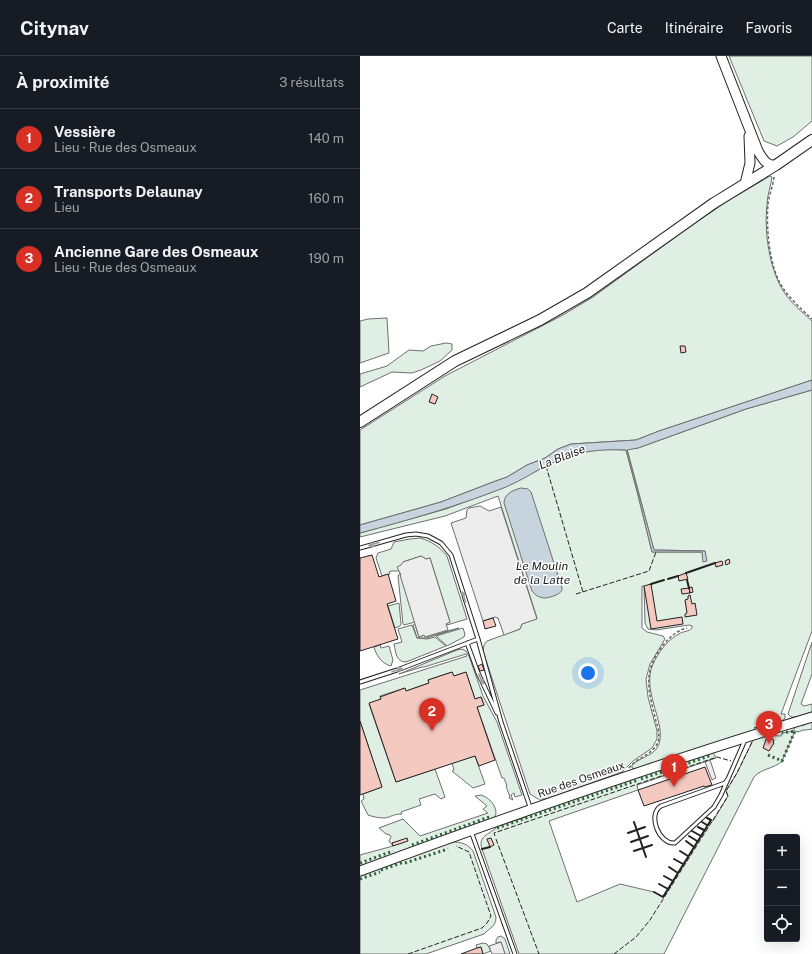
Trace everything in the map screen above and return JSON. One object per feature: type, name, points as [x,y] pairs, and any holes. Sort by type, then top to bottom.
[{"type":"main road","points":[[721,56],[748,127],[762,157],[769,165],[776,165]]},
{"type":"main road","points":[[745,184],[750,162],[748,127]]},
{"type":"main road","points":[[360,422],[455,361],[540,320],[576,300],[714,203],[776,165],[812,140]]},
{"type":"main road","name":"Rue des Osmeaux","points":[[360,870],[622,778],[812,717]]},
{"type":"lane","points":[[360,548],[406,535],[416,534],[428,536],[441,543],[451,555],[478,639],[501,722],[531,809]]},
{"type":"lane","points":[[360,682],[397,670],[478,639]]},
{"type":"lane","points":[[467,643],[478,673],[501,722]]},
{"type":"lane","points":[[728,779],[723,784],[658,808],[654,817],[663,840],[670,844],[675,844],[708,814],[717,803],[728,779],[746,737]]},
{"type":"lane","points":[[471,830],[515,954]]},
{"type":"path","points":[[776,165],[767,216],[772,259],[781,284],[790,297],[812,319]]},
{"type":"path","points":[[622,778],[630,766],[654,749],[658,742],[658,728],[648,686],[649,671],[653,660],[665,642],[676,632],[686,628]]},
{"type":"green space","points":[[729,56],[812,56],[812,121],[793,137],[777,146],[764,141]]},
{"type":"green space","points":[[770,176],[772,177],[768,198],[766,226],[771,261],[784,292],[793,304],[812,321],[812,380],[636,440],[571,444],[558,449],[545,458],[527,465],[507,477],[441,502],[360,525],[360,430],[445,376],[563,315],[593,297],[699,220]]},
{"type":"green space","points":[[387,318],[389,353],[360,363],[360,321]]},
{"type":"green space","points":[[446,343],[452,344],[452,350],[440,361],[412,373],[392,372],[360,387],[360,374],[387,366],[409,350],[423,351],[431,346]]},
{"type":"green space","points":[[812,390],[812,631],[781,714],[785,714],[785,718],[782,722],[636,769],[632,768],[632,765],[655,751],[660,740],[660,730],[650,686],[650,675],[653,664],[658,655],[671,639],[692,628],[692,626],[689,625],[656,630],[648,629],[645,623],[644,586],[642,586],[642,628],[647,632],[663,636],[665,639],[650,664],[646,679],[648,697],[657,731],[657,739],[652,748],[633,761],[622,772],[547,799],[538,799],[530,794],[483,651],[484,645],[487,641],[520,629],[522,624],[537,618],[498,496],[445,516],[360,537],[360,533],[446,509],[505,487],[554,462],[581,452],[601,449],[626,450],[652,552],[702,552],[706,561],[705,551],[654,550],[627,449],[638,448],[746,409]]},
{"type":"green space","points":[[420,538],[435,545],[447,556],[467,619],[447,625],[446,623],[450,622],[430,558],[426,559],[421,556],[403,562],[400,571],[391,571],[389,572],[390,574],[382,576],[376,558],[378,553],[391,549],[394,542]]},
{"type":"green space","points":[[400,573],[415,622],[404,625],[398,576]]},
{"type":"green space","points":[[399,603],[401,624],[395,628],[388,606]]},
{"type":"green space","points":[[415,624],[419,637],[424,635],[425,637],[459,628],[427,638],[417,638],[413,625]]},
{"type":"green space","points":[[412,625],[417,638],[427,639],[435,637],[446,646],[406,662],[398,659],[394,644],[402,642],[398,629]]},
{"type":"green space","points":[[463,628],[465,634],[464,637],[447,646],[436,636]]},
{"type":"green space","points":[[812,642],[812,674],[801,704],[804,706],[812,704],[812,714],[791,717],[788,714]]},
{"type":"green space","points":[[380,645],[381,648],[389,646],[393,660],[391,666],[382,661],[376,653],[374,647]]},
{"type":"green space","points":[[462,649],[466,651],[469,656],[483,696],[497,722],[522,795],[515,797],[514,793],[511,795],[513,800],[509,798],[507,786],[504,778],[502,778],[477,707],[484,705],[481,697],[475,699],[466,672],[454,676],[452,672],[428,680],[429,683],[406,691],[405,688],[380,696],[381,699],[369,704],[396,782],[435,769],[445,797],[441,799],[435,794],[419,799],[421,805],[401,812],[402,814],[396,814],[387,818],[379,818],[368,815],[361,801],[364,799],[363,794],[382,787],[360,721],[360,690],[467,656],[466,654],[399,674]]},
{"type":"green space","points":[[812,721],[812,729],[798,732],[795,731],[782,761],[779,764],[757,774],[754,777],[664,954],[519,954],[481,845],[482,839],[496,827],[526,817],[535,811],[713,752],[716,758],[637,785],[638,790],[549,821],[577,902],[620,884],[654,892],[663,897],[711,820],[713,821],[728,796],[726,791],[737,773],[754,738],[763,735],[781,736],[782,733],[794,731],[794,728],[800,724],[802,726]]},
{"type":"green space","points":[[475,756],[485,784],[473,788],[452,771],[454,770],[452,763]]},
{"type":"green space","points":[[481,795],[490,800],[494,805],[496,814],[494,818],[360,866],[360,855],[393,846],[389,841],[391,837],[390,835],[386,834],[379,828],[403,819],[420,836],[488,813],[483,809],[487,806],[475,796]]},
{"type":"green space","points":[[453,842],[464,844],[473,851],[496,917],[494,925],[484,934],[426,954],[360,954],[360,873]]},
{"type":"green space","points":[[501,936],[505,939],[510,954],[505,954],[501,942],[496,943],[498,937]]},
{"type":"green space","points":[[483,943],[487,944],[491,951],[483,954],[481,947],[477,948],[476,945]]},
{"type":"shaded area","points":[[480,506],[489,511],[501,507],[537,619],[522,624],[520,629],[504,635],[498,618],[495,617],[483,621],[451,523],[466,518],[467,510],[469,508]]},
{"type":"shaded area","points":[[421,556],[426,559],[430,558],[450,622],[446,624],[448,630],[425,637],[424,635],[419,637],[401,575],[397,567],[403,562]]},
{"type":"shaded area","points":[[710,760],[716,778],[712,780],[705,762]]},
{"type":"shaded area","points":[[501,942],[505,954],[492,954],[489,946]]},
{"type":"water","name":"La Blaise","points":[[812,380],[812,390],[746,409],[638,448],[627,450],[654,550],[705,551],[707,561],[703,562],[702,552],[652,552],[626,450],[598,450],[572,455],[554,462],[512,484],[488,494],[397,523],[360,533],[360,525],[441,502],[507,477],[527,465],[545,458],[558,449],[571,444],[636,440]]},
{"type":"water","name":"Le Moulin de la Latte","points":[[521,488],[528,489],[531,492],[562,588],[560,593],[556,595],[543,598],[537,596],[532,591],[504,503],[507,495],[512,491]]},
{"type":"building","points":[[680,346],[685,346],[686,352],[681,353]]},
{"type":"building","points":[[432,394],[438,397],[435,404],[429,402]]},
{"type":"building","points":[[372,555],[379,577],[388,574],[396,601],[387,604],[398,639],[360,651],[360,558]]},
{"type":"building","points":[[729,559],[730,563],[726,565],[725,561]]},
{"type":"building","points":[[722,561],[723,565],[716,567],[715,563]]},
{"type":"building","points":[[686,573],[688,579],[679,581],[678,576]]},
{"type":"building","points":[[651,584],[657,621],[682,617],[683,624],[651,629],[644,586]]},
{"type":"building","points":[[692,587],[693,592],[690,593],[689,588]]},
{"type":"building","points":[[689,588],[690,593],[682,594],[681,589]]},
{"type":"building","points":[[690,595],[692,604],[695,603],[697,615],[685,617],[685,614],[687,613],[685,600],[688,599],[688,596]]},
{"type":"building","points":[[493,618],[496,626],[485,629],[483,621]]},
{"type":"building","points":[[482,664],[484,670],[480,671],[478,666]]},
{"type":"building","points":[[452,672],[454,676],[466,672],[475,699],[481,697],[484,705],[477,707],[495,760],[479,766],[475,756],[396,782],[369,703],[381,699],[380,697],[405,688],[406,691],[429,683],[428,680]]},
{"type":"building","points":[[360,721],[382,787],[360,795]]},
{"type":"building","points":[[767,737],[774,740],[774,743],[769,751],[763,748]]},
{"type":"building","points":[[705,767],[712,785],[704,786],[644,806],[638,790]]},
{"type":"building","points":[[407,838],[408,841],[393,846],[392,843]]},
{"type":"building","points":[[491,838],[494,845],[490,847],[487,839]]},
{"type":"building","points":[[481,947],[483,954],[461,954],[477,948]]},
{"type":"hedge","points":[[768,755],[782,761],[795,731],[782,733]]},
{"type":"hedge","points":[[641,779],[712,755]]},
{"type":"hedge","points":[[497,828],[638,780]]},
{"type":"hedge","points":[[412,845],[492,816]]},
{"type":"hedge","points":[[405,863],[448,849]]},
{"type":"hedge","points":[[360,863],[393,851]]},
{"type":"hedge","points":[[381,870],[404,862]]},
{"type":"hedge","points":[[360,879],[380,872]]},
{"type":"fence","points":[[546,466],[583,592]]},
{"type":"fence","points":[[576,594],[649,571],[656,552]]},
{"type":"fence","points":[[754,728],[758,727],[760,723]]},
{"type":"fence","points":[[614,954],[636,937],[650,920],[728,796],[726,791],[737,773],[753,740]]},
{"type":"fence","points":[[495,836],[494,833],[717,757],[731,761]]},
{"type":"fence","points":[[496,839],[539,954]]},
{"type":"fence","points":[[408,954],[482,928],[491,916],[469,852],[456,846]]},
{"type":"wall","points":[[686,573],[715,563]]},
{"type":"wall","points":[[668,579],[678,576]]},
{"type":"wall","points":[[651,584],[664,580]]},
{"type":"wall","points":[[687,580],[689,588]]},
{"type":"wall","points":[[654,892],[663,897],[711,820],[707,818]]},
{"type":"wall","points":[[634,822],[646,857]]},
{"type":"wall","points":[[702,822],[707,825]]},
{"type":"wall","points":[[628,833],[645,827]]},
{"type":"wall","points":[[698,827],[704,830]]},
{"type":"wall","points":[[692,831],[701,836]]},
{"type":"wall","points":[[631,842],[648,836]]},
{"type":"wall","points":[[689,836],[697,841]]},
{"type":"wall","points":[[686,841],[694,847]]},
{"type":"wall","points":[[634,851],[652,845]]},
{"type":"wall","points":[[482,849],[490,847]]},
{"type":"wall","points":[[680,851],[688,856]]},
{"type":"wall","points":[[674,859],[683,864]]},
{"type":"wall","points":[[669,867],[678,873]]},
{"type":"wall","points":[[664,876],[673,881]]},
{"type":"wall","points":[[659,884],[668,889]]},
{"type":"place","name":"Transports Delaunay","points":[[432,731]]},
{"type":"place","name":"Ancienne Gare des Osmeaux","points":[[769,744]]},
{"type":"place","name":"Vessière","points":[[674,787]]}]
